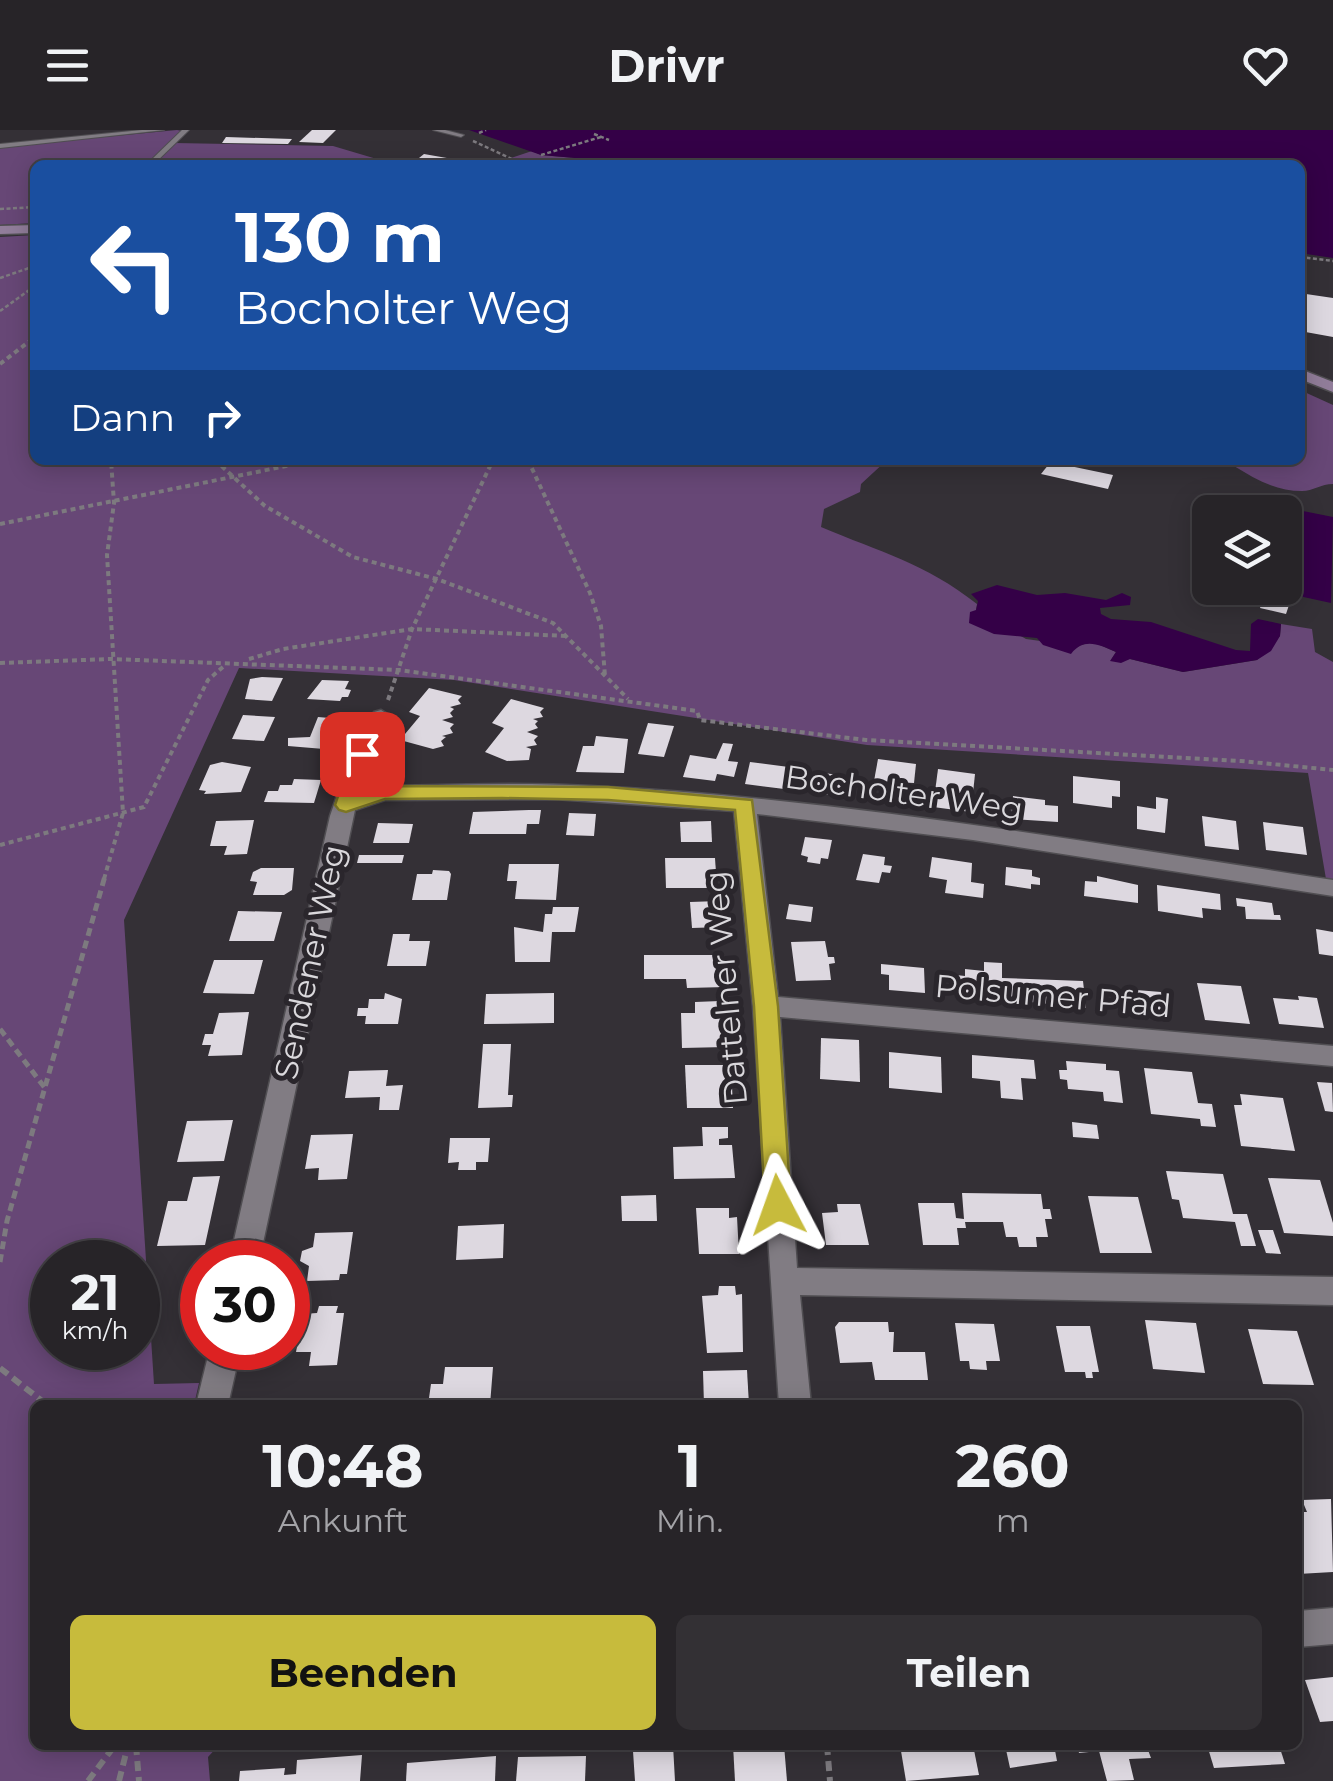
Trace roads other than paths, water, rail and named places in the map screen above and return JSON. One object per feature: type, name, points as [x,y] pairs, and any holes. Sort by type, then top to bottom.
[{"type":"main road","points":[[0,230],[30,229]]},
{"type":"main road","points":[[1305,376],[1333,388]]},
{"type":"street","name":"Sendener Weg","points":[[249,1240],[319,909],[372,724],[382,716]]},
{"type":"street","name":"Bocholter Weg","points":[[346,805],[368,794],[484,792],[608,794],[745,804],[1333,888]]},
{"type":"street","name":"Dattelner Weg","points":[[745,804],[766,1006],[795,1400]]},
{"type":"street","name":"Polsumer Pfad","points":[[766,1006],[1333,1056]]},
{"type":"street","points":[[783,1281],[1333,1291]]},
{"type":"street","points":[[213,1400],[220,1370]]},
{"type":"street","points":[[1302,1629],[1333,1626]]},
{"type":"lane","points":[[0,146],[161,130]]},
{"type":"lane","points":[[153,160],[186,130]]},
{"type":"lane","points":[[436,130],[461,135]]}]
